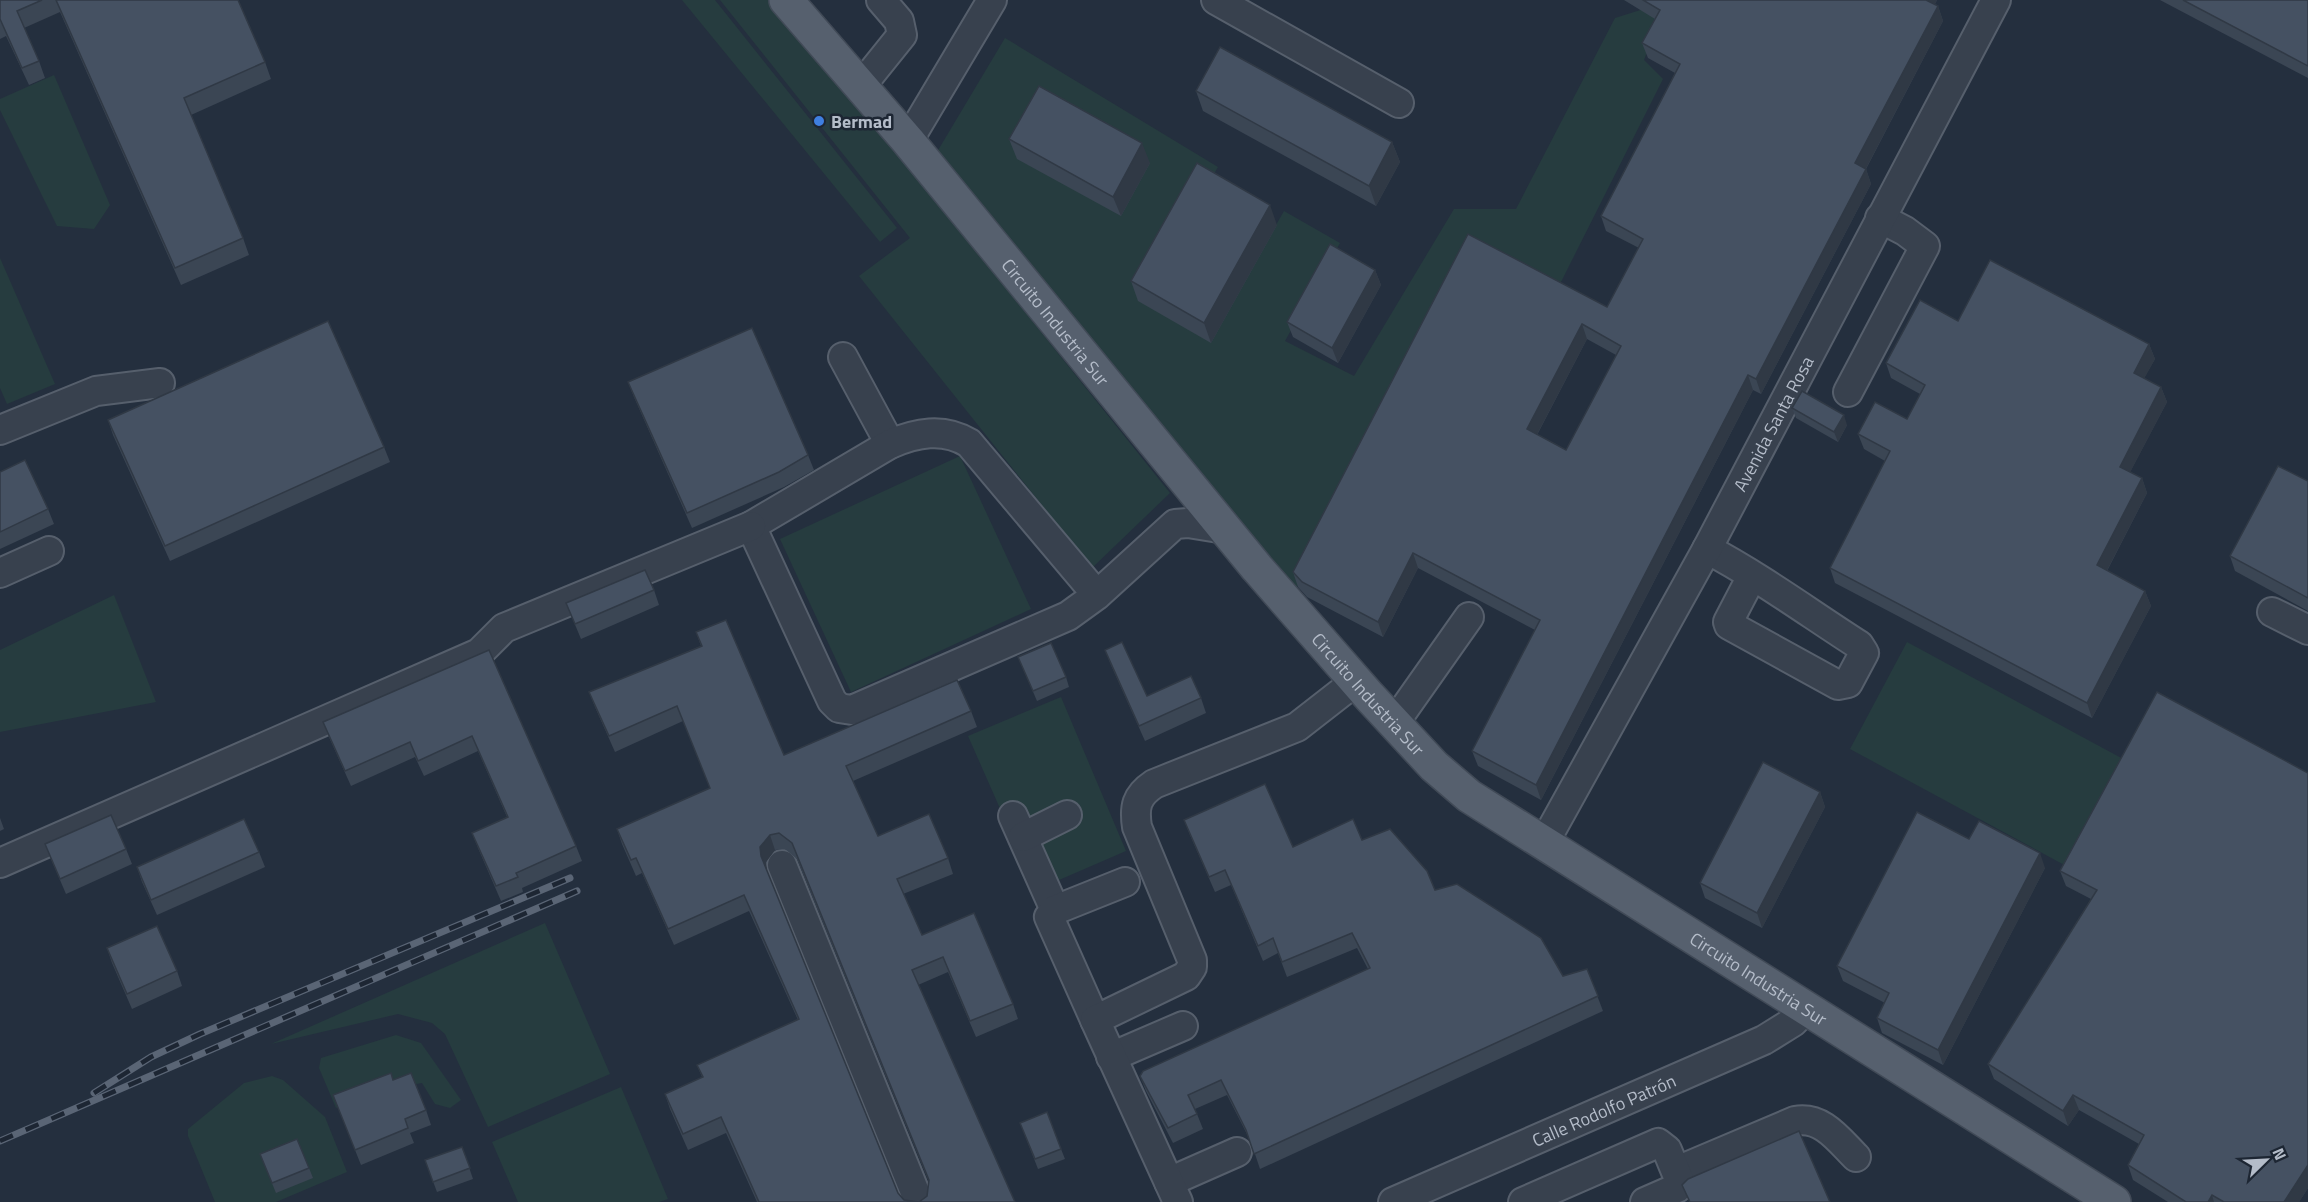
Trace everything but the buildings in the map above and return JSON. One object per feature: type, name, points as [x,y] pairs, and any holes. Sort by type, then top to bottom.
[{"type":"main road","name":"Circuito Industria Sur","points":[[786,0],[908,141],[1225,529],[1356,681],[1434,766],[1469,796],[2114,1202]]},
{"type":"street","points":[[861,86],[902,35],[899,21],[881,0]]},
{"type":"street","points":[[908,141],[992,0]]},
{"type":"street","points":[[1216,0],[1399,103]]},
{"type":"street","name":"Avenida Santa Rosa","points":[[1544,843],[1707,549],[1996,0]]},
{"type":"street","points":[[1848,392],[1925,246],[1905,231],[1880,218]]},
{"type":"street","points":[[843,357],[890,444]]},
{"type":"street","points":[[0,430],[96,391],[160,383]]},
{"type":"street","points":[[0,863],[479,653],[504,628],[751,526],[890,444],[914,434],[951,434],[969,442],[1097,595]]},
{"type":"street","points":[[751,526],[832,701],[839,708],[852,710],[1068,616],[1097,595],[1175,525],[1188,523],[1225,529]]},
{"type":"street","points":[[1707,549],[1752,576],[1859,645],[1864,653],[1848,683],[1838,685],[1729,625],[1728,622],[1752,576]]},
{"type":"street","points":[[0,573],[49,551]]},
{"type":"street","points":[[2272,612],[2308,630]]},
{"type":"street","points":[[1395,722],[1469,616]]},
{"type":"street","points":[[1095,1020],[1186,976],[1192,968],[1191,960],[1137,827],[1135,812],[1140,796],[1154,784],[1297,727],[1356,681]]},
{"type":"street","points":[[1055,910],[1018,826],[1067,815]]},
{"type":"street","points":[[782,865],[919,1202]]},
{"type":"street","points":[[1125,882],[1055,910],[1050,921],[1173,1192],[1237,1152]]},
{"type":"street","name":"Calle Rodolfo Patrón","points":[[1394,1202],[1448,1191],[1764,1040],[1793,1022],[1807,1008]]},
{"type":"street","points":[[1111,1057],[1183,1026]]},
{"type":"street","points":[[1677,1171],[1795,1121],[1807,1119],[1821,1123],[1856,1157]]},
{"type":"street","points":[[1522,1202],[1658,1143],[1667,1150],[1681,1180],[1680,1186],[1645,1202]]},
{"type":"green space","points":[[682,0],[715,0],[897,228],[880,242]]},
{"type":"green space","points":[[720,0],[775,0],[1170,493],[1092,568],[859,276],[910,238]]},
{"type":"green space","points":[[1666,2],[1644,60],[1663,79],[1558,288],[1469,243],[1296,589],[937,152],[1005,38],[1218,167],[1140,298],[1210,340],[1284,211],[1340,243],[1285,341],[1354,376],[1454,209],[1516,209],[1615,18]]},
{"type":"green space","points":[[54,75],[110,205],[94,229],[57,226],[0,110],[0,99]]},
{"type":"green space","points":[[0,258],[55,384],[7,404],[0,388]]},
{"type":"green space","points":[[960,456],[1031,609],[851,692],[780,539]]},
{"type":"green space","points":[[114,595],[156,702],[0,732],[0,650]]},
{"type":"green space","points":[[1907,642],[2125,760],[2068,867],[1850,749]]},
{"type":"green space","points":[[1061,697],[1126,851],[1036,890],[968,736]]},
{"type":"green space","points":[[545,923],[610,1074],[488,1127],[445,1034],[432,1023],[398,1014],[271,1044]]},
{"type":"green space","points":[[396,1035],[421,1043],[461,1100],[450,1108],[435,1104],[422,1083],[401,1087],[396,1083],[336,1108],[319,1068],[321,1058]]},
{"type":"green space","points":[[272,1076],[283,1080],[325,1117],[347,1172],[276,1202],[215,1202],[188,1136],[188,1129],[244,1083]]},
{"type":"green space","points":[[621,1087],[668,1199],[659,1202],[518,1202],[492,1142]]},
{"type":"railway","points":[[94,1093],[151,1057],[200,1034],[570,878]]},
{"type":"railway","points":[[0,1141],[577,891]]},
{"type":"place","name":"Bermad","points":[[819,121]]}]
